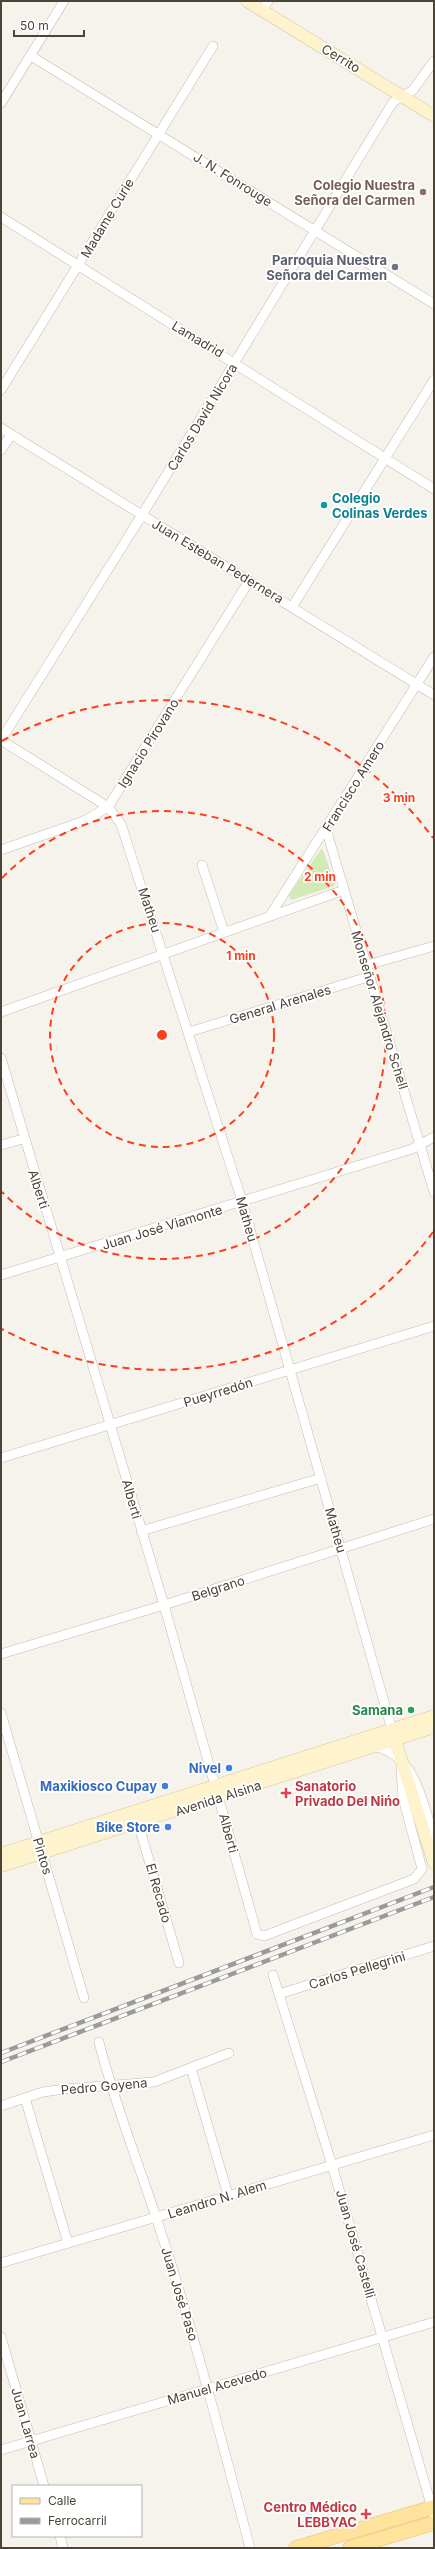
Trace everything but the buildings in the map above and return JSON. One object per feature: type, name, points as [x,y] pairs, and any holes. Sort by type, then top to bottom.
[{"type":"main road","name":"Cerrito","points":[[248,1],[265,5],[434,116]]},
{"type":"main road","name":"Avenida Alsina","points":[[1,1854],[41,1848],[138,1823],[218,1791],[376,1747],[394,1736],[434,1716]]},
{"type":"main road","name":"Avenida Alsina","points":[[1,1866],[41,1848],[218,1791],[394,1736],[412,1735],[434,1727]]},
{"type":"main road","name":"Matheu","points":[[394,1736],[434,1863]]},
{"type":"main road","points":[[296,2548],[433,2510]]},
{"type":"main road","points":[[350,2548],[434,2523]]},
{"type":"street","points":[[1,103],[64,1]]},
{"type":"street","name":"Madame Curie","points":[[1,390],[213,46]]},
{"type":"street","name":"J. N. Fonrouge","points":[[31,56],[434,304]]},
{"type":"street","name":"Carlos David Nicora","points":[[1,740],[142,515],[393,102],[414,90],[434,61]]},
{"type":"street","name":"Lamadrid","points":[[1,217],[235,362],[434,489]]},
{"type":"street","points":[[292,607],[434,380]]},
{"type":"street","name":"Juan Esteban Pedernera","points":[[1,428],[434,695]]},
{"type":"street","points":[[1,450],[11,435]]},
{"type":"street","name":"Ignacio Pirovano","points":[[1,850],[84,821],[108,806],[249,581]]},
{"type":"street","name":"Francisco Amero","points":[[272,914],[434,657]]},
{"type":"street","name":"Matheu","points":[[1,740],[108,806],[122,824],[242,1201],[394,1736]]},
{"type":"street","name":"Monseñor Alejandro Schell","points":[[326,829],[371,976],[434,1192]]},
{"type":"street","points":[[202,865],[224,932]]},
{"type":"street","points":[[1,1012],[272,914],[344,890]]},
{"type":"street","points":[[367,965],[434,946]]},
{"type":"street","name":"General Arenales","points":[[189,1032],[371,976]]},
{"type":"street","name":"Alberti","points":[[1,1058],[23,1139],[61,1258],[164,1605],[218,1791],[257,1934],[264,1936]]},
{"type":"street","name":"Juan José Viamonte","points":[[1,1275],[412,1150],[434,1137]]},
{"type":"street","points":[[1,1145],[23,1139]]},
{"type":"street","name":"Pueyrredón","points":[[1,1458],[434,1326]]},
{"type":"street","points":[[141,1531],[321,1478]]},
{"type":"street","name":"Belgrano","points":[[1,1654],[164,1605],[341,1548],[434,1520]]},
{"type":"street","name":"Pintos","points":[[1,1713],[84,1998]]},
{"type":"street","name":"Matheu","points":[[264,1936],[414,1879],[422,1869],[403,1798],[401,1760],[403,1745],[412,1735]]},
{"type":"street","name":"Matheu","points":[[376,1747],[389,1751],[401,1760],[418,1787],[434,1839]]},
{"type":"street","name":"El Recado","points":[[138,1823],[179,1963]]},
{"type":"street","name":"Carlos Pellegrini","points":[[279,1994],[434,1946]]},
{"type":"street","name":"Juan José Castelli","points":[[273,1975],[332,2165],[433,2510]]},
{"type":"street","name":"Juan José Paso","points":[[99,2042],[110,2085],[156,2217],[209,2388],[250,2548]]},
{"type":"street","name":"Pedro Goyena","points":[[1,2106],[25,2098],[65,2089],[154,2082],[229,2053]]},
{"type":"street","points":[[191,2068],[228,2195]]},
{"type":"street","points":[[25,2098],[68,2243]]},
{"type":"street","name":"Leandro N. Alem","points":[[1,2263],[434,2135]]},
{"type":"street","name":"Manuel Acevedo","points":[[1,2450],[434,2322]]},
{"type":"street","name":"Juan Larrea","points":[[1,2337],[44,2485]]},
{"type":"street","points":[[60,2537],[63,2548]]},
{"type":"green space","points":[[322,848],[335,883],[334,886],[291,900],[289,895]]},
{"type":"railway","points":[[1,2053],[434,1887]]},
{"type":"railway","points":[[1,2062],[434,1897]]},
{"type":"place","name":"Colegio Nuestra Señora del Carmen","points":[[423,192]]},
{"type":"place","name":"Parroquia Nuestra Señora del Carmen","points":[[395,267]]},
{"type":"place","name":"Colegio Colinas Verdes","points":[[324,505]]},
{"type":"place","name":"Samana","points":[[411,1710]]},
{"type":"place","name":"Nivel","points":[[229,1768]]},
{"type":"place","name":"Maxikiosco Cupay","points":[[165,1786]]},
{"type":"place","name":"Sanatorio Privado Del Nińo","points":[[286,1793]]},
{"type":"place","name":"Bike Store","points":[[168,1827]]},
{"type":"place","name":"Centro Médico LEBBYAC","points":[[366,2514]]}]
